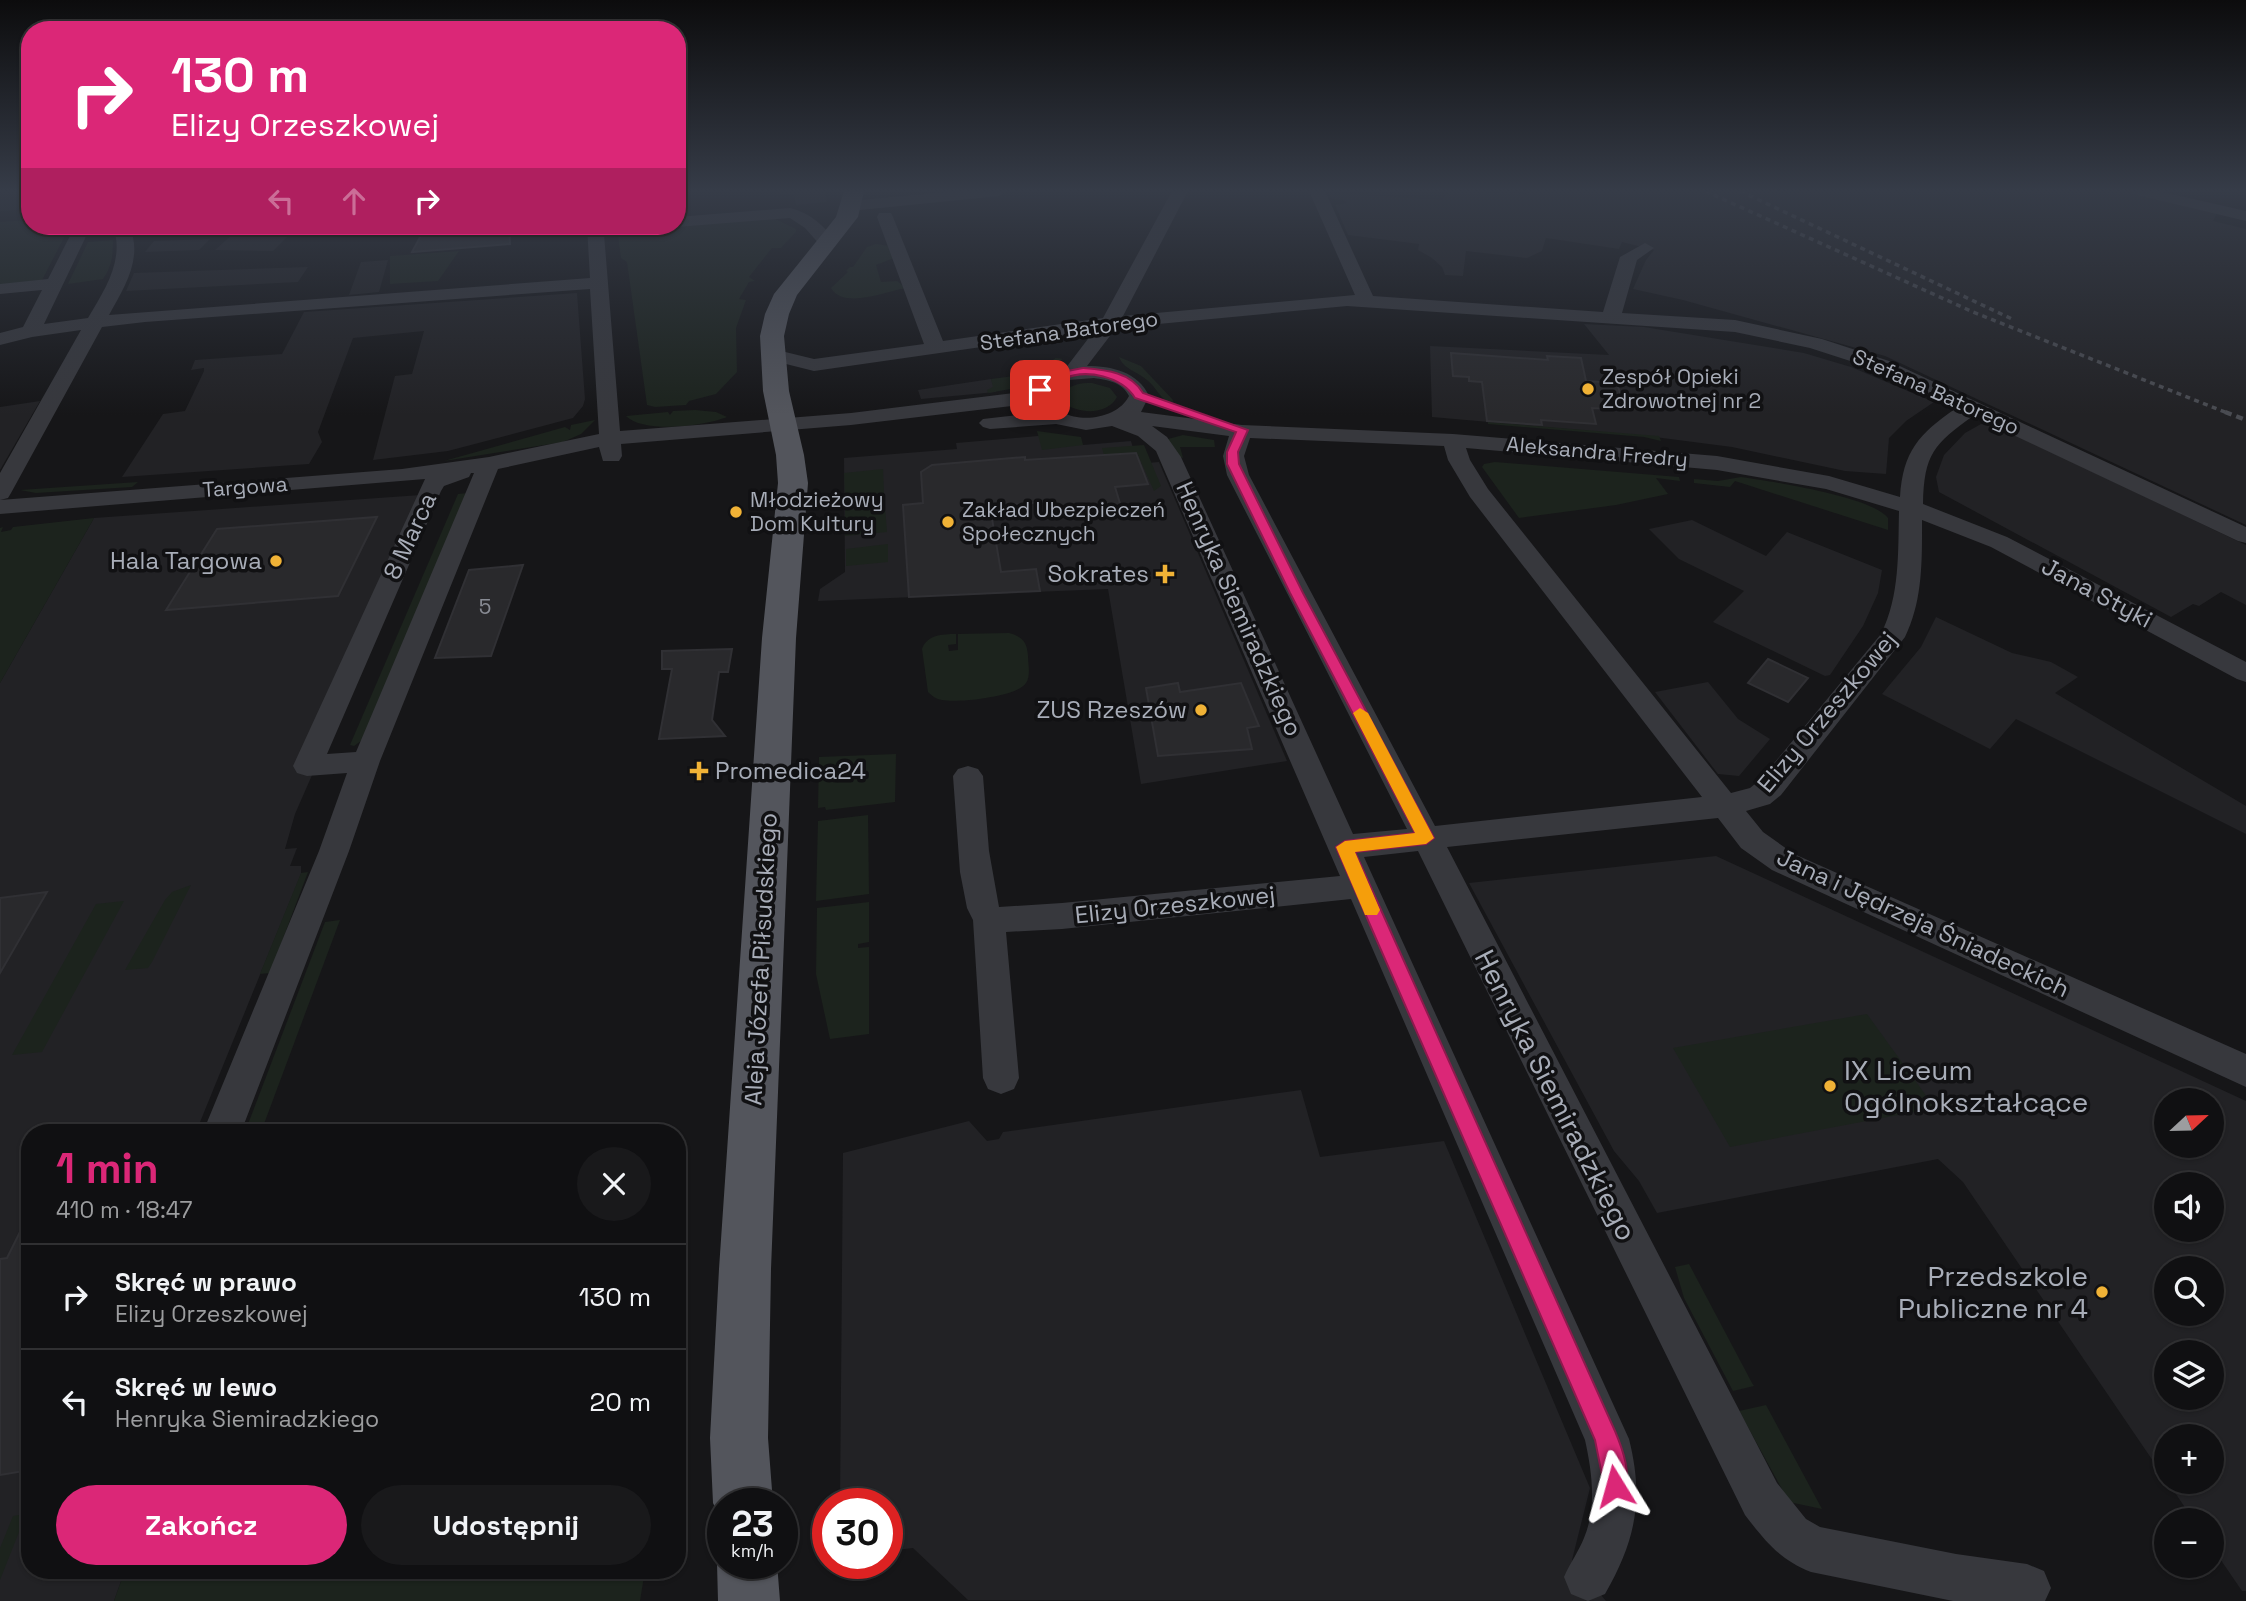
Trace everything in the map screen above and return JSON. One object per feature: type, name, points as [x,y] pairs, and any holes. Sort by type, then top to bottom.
[{"type":"main road","name":"Aleja Józefa Piłsudskiego","points":[[742,1488],[739,1438],[745,1269],[779,638],[793,483],[773,355],[774,323],[782,303],[809,266]]},
{"type":"main road","points":[[748,1579],[749,1601]]},
{"type":"street","points":[[31,331],[63,266]]},
{"type":"street","points":[[0,493],[96,321],[122,266]]},
{"type":"street","points":[[598,266],[610,447]]},
{"type":"street","points":[[903,266],[936,349]]},
{"type":"street","points":[[1072,373],[1110,323],[1140,266]]},
{"type":"street","points":[[1351,266],[1366,300]]},
{"type":"street","points":[[1611,317],[1626,266]]},
{"type":"street","points":[[0,339],[31,331],[96,321],[599,283]]},
{"type":"street","points":[[0,289],[54,284]]},
{"type":"street","name":"Stefana Batorego","points":[[773,355],[814,365],[1110,323],[1366,300],[1735,326],[1806,341],[1882,365],[2246,536]]},
{"type":"street","points":[[1110,323],[1110,355],[1116,376]]},
{"type":"street","points":[[785,432],[1037,396],[1052,379],[1072,373],[1094,372],[1116,376],[1132,384],[1139,396],[1135,408],[1124,421]]},
{"type":"street","points":[[1037,396],[1041,408],[1056,418]]},
{"type":"street","name":"Aleksandra Fredry","points":[[1139,396],[1242,430]]},
{"type":"street","name":"Elizy Orzeszkowej","points":[[1345,847],[1723,806],[1760,796],[1892,637],[1901,622],[1907,599],[1913,472],[1924,446],[1935,433],[1966,411],[1965,405]]},
{"type":"street","name":"Aleksandra Fredry","points":[[785,432],[1056,418],[1080,423],[1124,421],[1242,430],[1453,440],[1717,463],[1772,471],[1829,483],[1944,519]]},
{"type":"street","name":"Henryka Siemiradzkiego","points":[[1124,421],[1161,440],[1170,457],[1606,1439],[1615,1470],[1614,1518],[1601,1557],[1588,1577]]},
{"type":"street","name":"Henryka Siemiradzkiego","points":[[1242,430],[1232,452],[1233,464],[1292,583],[1426,838],[1729,1439],[1772,1517],[1790,1535],[1811,1549],[1956,1578],[2027,1588]]},
{"type":"street","name":"Targowa","points":[[0,507],[402,475],[610,447],[785,432]]},
{"type":"street","name":"Jana i Jędrzeja Śniadeckich","points":[[1453,440],[1459,460],[1478,492],[1752,841],[1783,862],[2246,1071]]},
{"type":"street","name":"8 Marca","points":[[366,761],[307,766],[435,482],[489,464]]},
{"type":"street","name":"8 Marca","points":[[225,1124],[334,850],[366,761],[489,464]]},
{"type":"street","name":"Jana Styki","points":[[1944,519],[2030,558],[2246,673]]},
{"type":"street","points":[[968,776],[979,888],[983,911],[989,920],[1001,1078]]},
{"type":"street","name":"Elizy Orzeszkowej","points":[[989,920],[1062,916],[1360,886]]},
{"type":"shaded area","points":[[0,266],[49,266],[41,282],[0,286]]},
{"type":"shaded area","points":[[77,266],[109,266],[103,279],[68,284]]},
{"type":"shaded area","points":[[360,266],[386,266],[379,292],[349,295]]},
{"type":"shaded area","points":[[390,266],[449,266],[438,281],[390,284]]},
{"type":"shaded area","points":[[628,266],[758,266],[749,277],[755,281],[749,282],[739,299],[746,300],[736,328],[737,372],[716,394],[689,401],[686,405],[647,405]]},
{"type":"shaded area","points":[[876,266],[881,282],[897,281],[906,288],[866,297],[845,298],[831,288],[853,267]]},
{"type":"shaded area","points":[[1464,266],[1463,276],[1445,275],[1442,267]]},
{"type":"shaded area","points":[[1643,266],[2246,266],[2246,525],[1885,356],[1683,300],[1633,289]]},
{"type":"shaded area","points":[[308,267],[298,282],[126,291],[134,273]]},
{"type":"shaded area","points":[[577,293],[585,399],[573,418],[448,451],[373,460],[395,376],[412,374],[424,331],[353,338],[318,432],[322,442],[309,464],[122,477],[163,414],[185,411],[204,371],[204,368],[191,370],[195,360],[282,354],[304,312]]},
{"type":"shaded area","points":[[1584,324],[1644,327],[1804,353],[1851,367],[1934,402],[1906,421],[1889,438],[1886,474],[1845,471],[1732,447],[1647,436],[1432,417],[1430,346],[1609,355]]},
{"type":"shaded area","points":[[1119,357],[1141,366],[1173,400],[1172,405],[1147,380],[1124,365]]},
{"type":"shaded area","points":[[1056,358],[1063,359],[1036,373],[1016,388],[988,393],[987,390],[993,387],[991,379],[1029,374]]},
{"type":"shaded area","points":[[991,379],[996,392],[921,399],[918,390]]},
{"type":"shaded area","points":[[1092,383],[1110,388],[1117,397],[1106,407],[1092,411],[1076,409],[1063,402],[1062,394],[1072,386]]},
{"type":"shaded area","points":[[40,401],[0,470],[0,407]]},
{"type":"shaded area","points":[[673,411],[716,412],[727,417],[704,423],[660,427],[635,422],[626,416],[668,412],[670,415]]},
{"type":"shaded area","points":[[595,420],[581,434],[563,442],[444,461],[565,427],[570,430],[571,425]]},
{"type":"shaded area","points":[[1488,422],[1659,436],[1661,441],[1644,437]]},
{"type":"shaded area","points":[[1981,424],[1997,426],[2246,545],[2246,605],[2221,592],[2199,606],[2193,604],[2171,617],[1939,492],[1936,477],[1944,455],[1965,433]]},
{"type":"shaded area","points":[[1037,431],[1081,437],[1083,445],[1042,450]]},
{"type":"shaded area","points":[[1183,435],[1214,440],[1215,447],[1180,447],[1183,458],[1176,455],[1168,439]]},
{"type":"shaded area","points":[[1065,436],[1083,445],[1131,441],[1133,448],[1148,463],[1159,462],[1287,761],[1141,784],[1108,589],[818,601],[820,589],[845,572],[844,458],[957,449],[956,443]]},
{"type":"shaded area","points":[[1144,445],[1161,486],[1154,491],[1137,453],[1104,455],[1102,448]]},
{"type":"shaded area","points":[[1495,462],[1679,477],[1680,481],[1656,478],[1668,494],[1616,505],[1519,518],[1482,467]]},
{"type":"shaded area","points":[[883,469],[884,493],[845,496],[844,473]]},
{"type":"shaded area","points":[[1741,477],[1820,491],[1863,503],[1879,510],[1888,518],[1888,530],[1735,481],[1730,487],[1694,483],[1694,479],[1718,481]]},
{"type":"shaded area","points":[[138,482],[132,487],[36,493],[20,490]]},
{"type":"shaded area","points":[[469,493],[365,738],[354,746],[350,745],[458,494]]},
{"type":"shaded area","points":[[435,494],[295,814],[285,849],[297,848],[290,866],[301,866],[301,874],[199,1124],[21,1124],[21,1579],[122,1579],[114,1601],[0,1601],[0,683],[94,518]]},
{"type":"shaded area","points":[[885,507],[887,532],[845,536],[845,510]]},
{"type":"shaded area","points":[[94,518],[0,683],[0,528],[3,527],[1,532],[13,527]]},
{"type":"shaded area","points":[[1692,520],[1766,556],[1787,532],[1882,570],[1878,593],[1863,626],[1830,675],[1825,676],[1713,622],[1744,591],[1679,559],[1649,529]]},
{"type":"shaded area","points":[[888,544],[888,562],[846,566],[846,549]]},
{"type":"shaded area","points":[[1936,617],[2012,653],[2051,662],[2078,677],[2055,693],[2246,806],[2246,834],[2016,719],[1990,749],[1882,694],[1921,647]]},
{"type":"shaded area","points":[[1009,633],[1023,641],[1027,651],[1028,677],[1020,688],[987,698],[961,701],[940,700],[928,692],[922,649],[931,638],[956,634],[956,644],[948,645],[949,651],[958,650],[958,634]]},
{"type":"shaded area","points":[[1708,682],[1738,719],[1770,739],[1739,776],[1718,774],[1655,692]]},
{"type":"shaded area","points":[[896,754],[895,802],[826,810],[825,807],[818,808],[819,757]]},
{"type":"shaded area","points":[[868,815],[869,894],[816,901],[818,821]]},
{"type":"shaded area","name":"IX Liceum Ogólnokształcące","points":[[1716,856],[2218,1088],[2154,1088],[2154,1158],[2224,1158],[2224,1091],[2246,1101],[2246,1591],[2242,1591],[2224,1565],[2224,1508],[2185,1508],[2176,1494],[2224,1494],[2224,1424],[2154,1424],[2154,1462],[1963,1182],[1938,1159],[1657,1213],[1639,1181],[1614,1151],[1469,883]]},
{"type":"shaded area","points":[[308,872],[270,973],[260,974],[301,873]]},
{"type":"shaded area","points":[[191,885],[148,968],[125,970],[165,900],[172,892]]},
{"type":"shaded area","points":[[124,901],[42,1052],[12,1055],[96,904]]},
{"type":"shaded area","points":[[869,902],[869,942],[858,944],[858,948],[869,947],[869,1034],[830,1039],[816,974],[817,908]]},
{"type":"shaded area","points":[[340,920],[264,1124],[248,1124],[325,922]]},
{"type":"shaded area","points":[[1867,1014],[1935,1108],[1730,1147],[1673,1048]]},
{"type":"shaded area","points":[[1301,1090],[1320,1157],[1444,1141],[1590,1488],[1572,1560],[1606,1601],[968,1600],[913,1548],[903,1549],[903,1488],[840,1488],[843,1153],[969,1121],[987,1141],[999,1139],[1003,1132]]},
{"type":"shaded area","points":[[1689,1264],[1754,1386],[1733,1391],[1684,1298],[1675,1267]]},
{"type":"shaded area","points":[[1766,1405],[1822,1509],[1789,1502],[1739,1411]]},
{"type":"shaded area","points":[[19,1515],[21,1527],[0,1580],[0,1548],[13,1516]]},
{"type":"shaded area","points":[[122,1579],[644,1579],[640,1601],[114,1601]]},
{"type":"building","name":"Zespół Opieki Zdrowotnej nr 2","points":[[1451,353],[1548,360],[1547,356],[1581,358],[1586,381],[1617,383],[1625,410],[1592,408],[1596,424],[1541,420],[1542,425],[1487,421],[1482,382],[1469,381],[1469,377],[1453,376]]},
{"type":"building","name":"Zakład Ubezpieczeń Społecznych","points":[[1136,453],[1148,484],[1115,487],[1122,510],[1056,516],[1052,501],[990,507],[1001,572],[1036,569],[1040,591],[909,597],[903,505],[923,503],[921,472],[932,465],[1025,457],[1025,460]]},
{"type":"building","name":"Hala Targowa","points":[[377,517],[338,596],[166,610],[217,529]]},
{"type":"building","points":[[523,565],[491,656],[435,658],[469,570]]},
{"type":"building","points":[[732,649],[728,672],[719,672],[712,720],[725,736],[659,739],[672,669],[662,669],[662,651]]},
{"type":"building","points":[[1768,659],[1808,678],[1788,702],[1748,683]]},
{"type":"building","name":"ZUS Rzeszów","points":[[1178,683],[1180,692],[1241,683],[1259,726],[1247,728],[1252,749],[1158,756],[1146,688]]},
{"type":"building","points":[[47,892],[0,973],[0,898]]},
{"type":"building","points":[[21,1230],[21,1472],[0,1475],[0,1259],[7,1258]]},
{"type":"railway","points":[[1870,266],[1973,312],[2230,414]]},
{"type":"railway","points":[[1899,266],[2012,319]]},
{"type":"railway","points":[[2225,412],[2246,420]]},
{"type":"slow traffic","points":[[1360,713],[1426,838],[1345,847],[1371,910]]},
{"type":"place","name":"Zespół Opieki Zdrowotnej nr 2","points":[[1588,389]]},
{"type":"place","name":"Młodzieżowy Dom Kultury","points":[[736,512]]},
{"type":"place","name":"Zakład Ubezpieczeń Społecznych","points":[[948,522]]},
{"type":"place","name":"Hala Targowa","points":[[276,561]]},
{"type":"place","name":"Sokrates","points":[[1165,574]]},
{"type":"place","name":"ZUS Rzeszów","points":[[1201,710]]},
{"type":"place","name":"Promedica24","points":[[699,771]]},
{"type":"place","name":"IX Liceum Ogólnokształcące","points":[[1830,1086]]},
{"type":"place","name":"Przedszkole Publiczne nr 4","points":[[2102,1292]]},
{"type":"route","points":[[1040,390],[1052,379],[1072,373],[1106,373],[1125,379],[1137,390],[1139,396],[1242,430],[1232,452],[1233,464],[1297,593],[1426,838],[1345,847],[1606,1439],[1615,1470],[1615,1486]]}]
